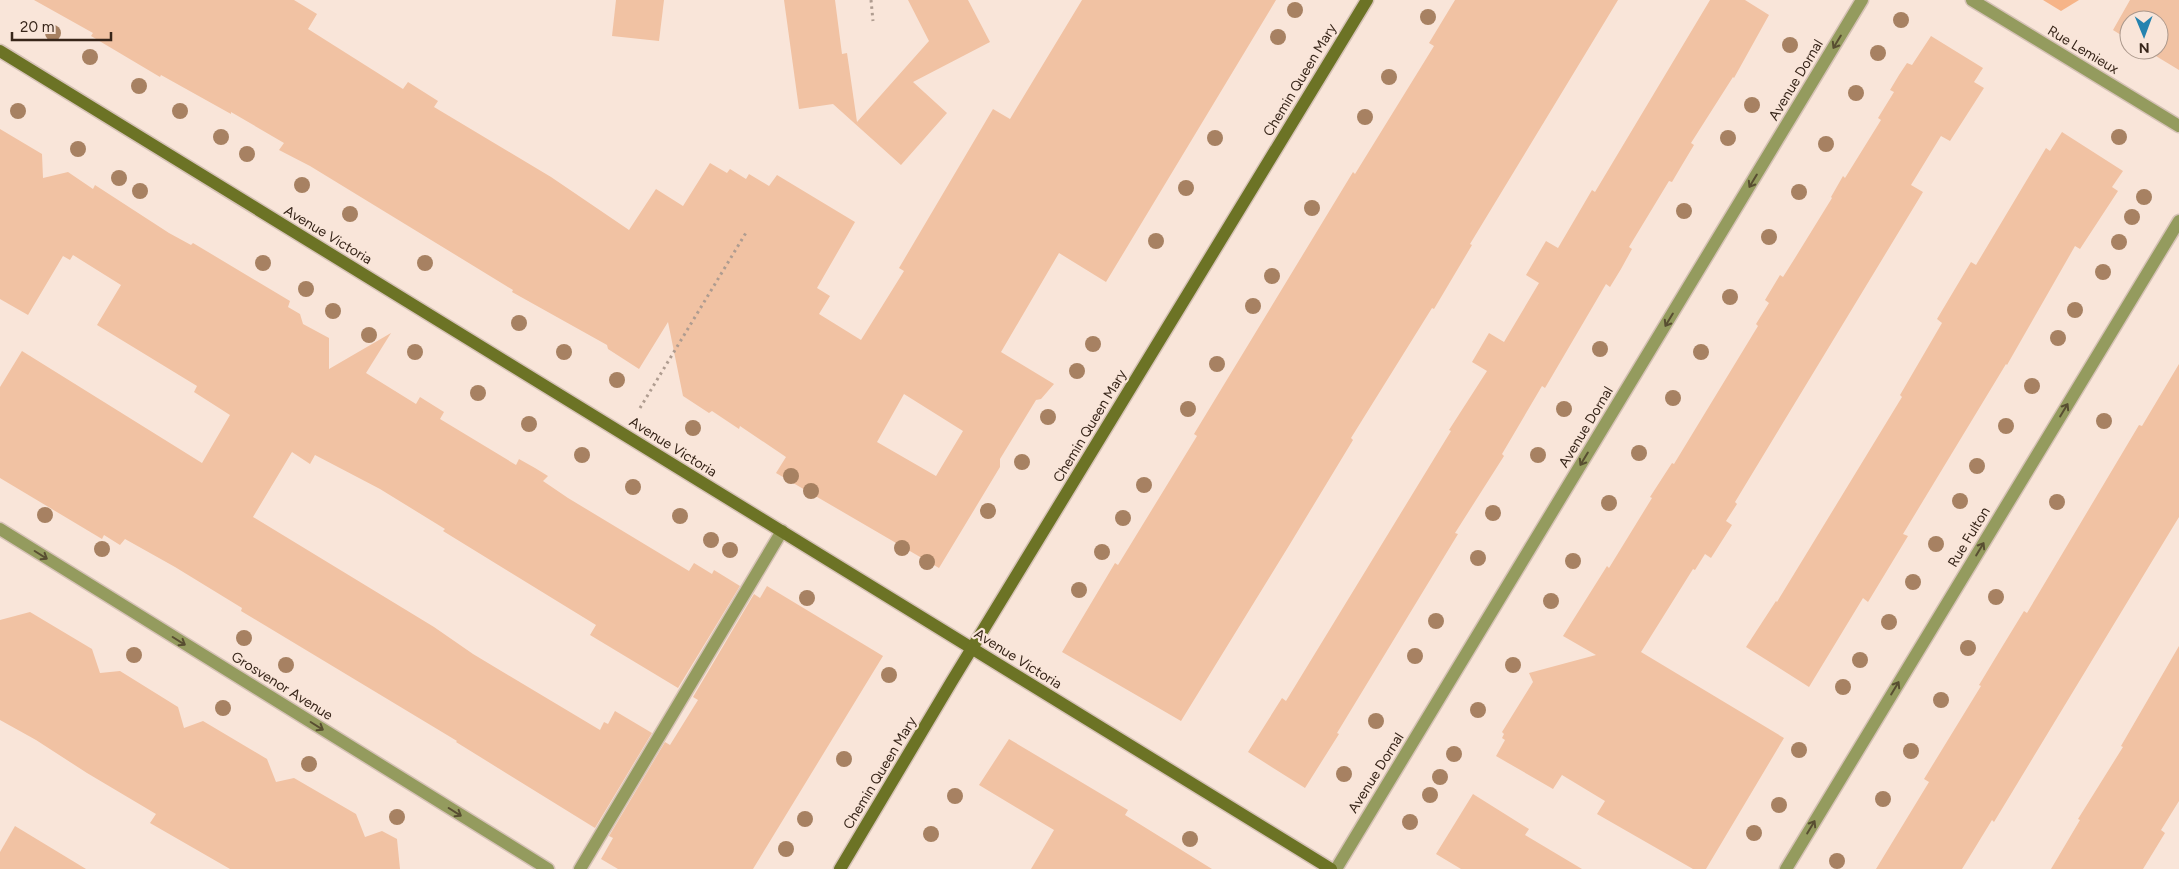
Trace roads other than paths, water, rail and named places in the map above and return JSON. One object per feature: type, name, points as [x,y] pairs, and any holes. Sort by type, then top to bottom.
[{"type":"street","name":"Chemin Queen Mary","points":[[840,869],[972,648],[1367,0]]},
{"type":"street","name":"Avenue Dornal","points":[[1336,869],[1862,0]]},
{"type":"street","name":"Rue Lemieux","points":[[1972,0],[2179,126]]},
{"type":"street","name":"Avenue Victoria","points":[[0,51],[1331,869]]},
{"type":"street","name":"Rue Fulton","points":[[1786,869],[2179,221]]},
{"type":"street","name":"Grosvenor Avenue","points":[[0,529],[548,869]]},
{"type":"street","points":[[580,869],[782,531]]}]
